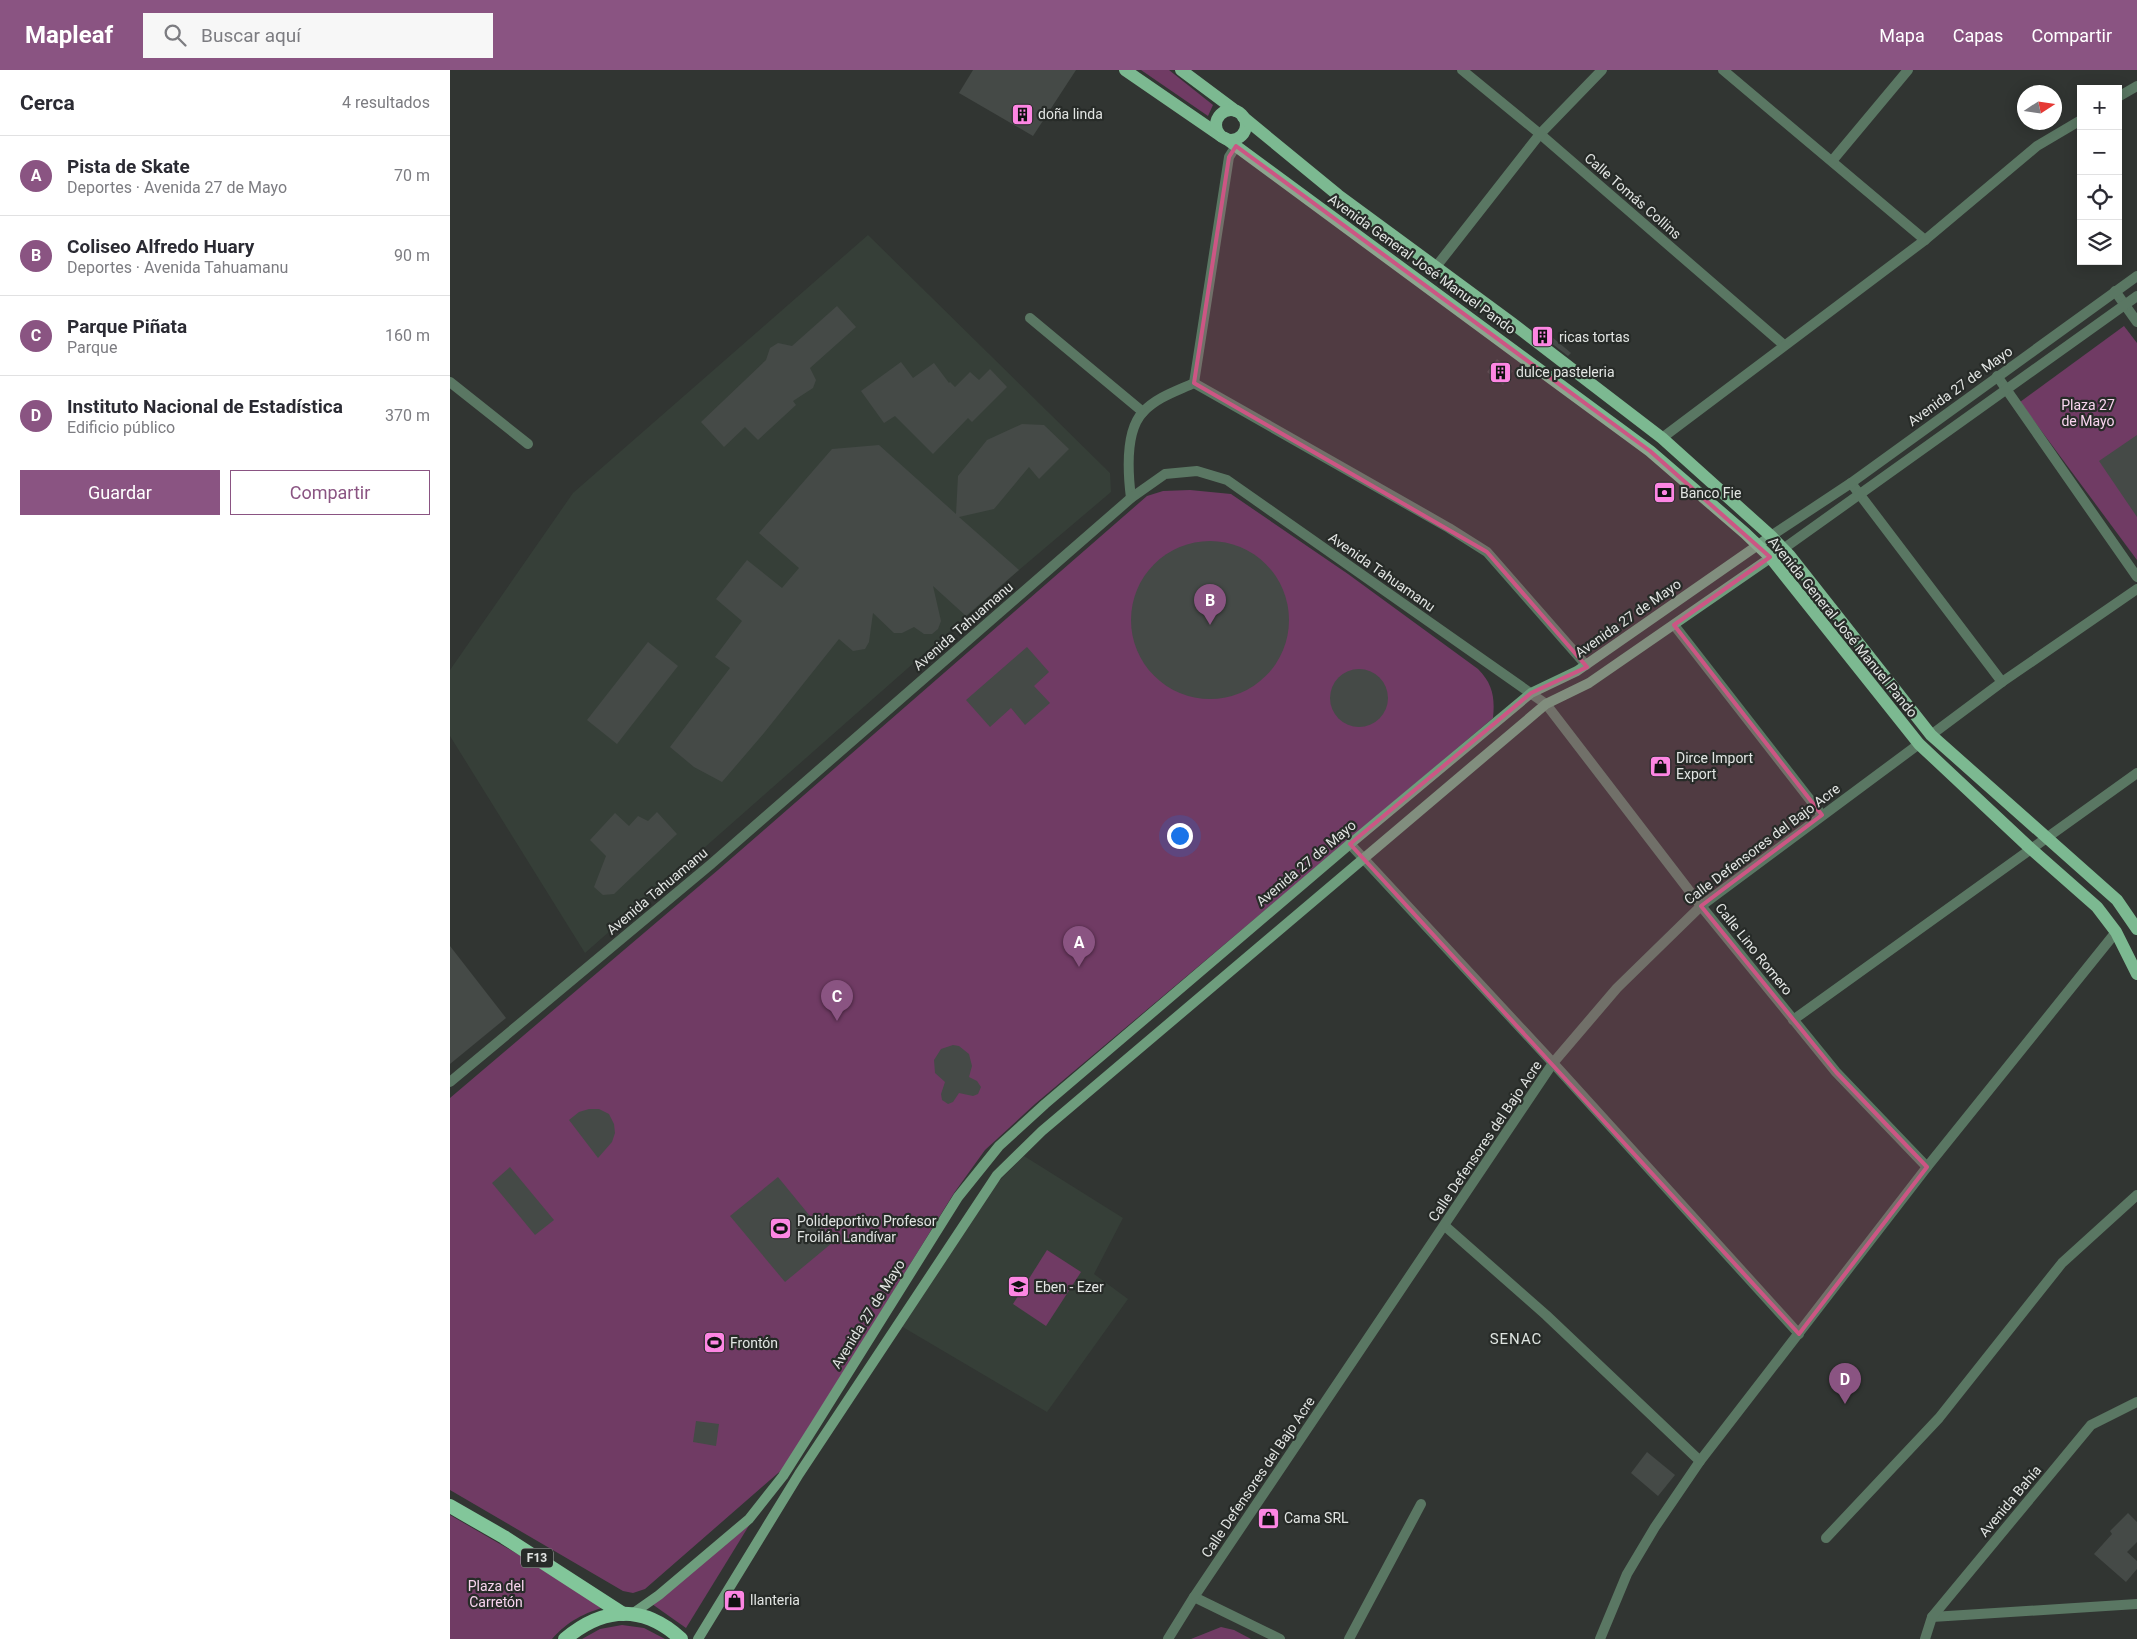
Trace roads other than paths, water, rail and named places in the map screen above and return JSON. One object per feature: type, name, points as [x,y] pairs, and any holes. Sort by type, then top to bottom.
[{"type":"highway","name":"F13","points":[[450,1506],[504,1537],[628,1614],[660,1623],[680,1639]]},
{"type":"highway","name":"F13","points":[[565,1639],[581,1626],[594,1620],[628,1614]]},
{"type":"main road","name":"Avenida General José Manuel Pando","points":[[1125,70],[1236,146],[1650,451],[1758,545],[1770,557],[1919,744],[2097,908],[2116,932],[2137,974]]},
{"type":"main road","name":"Avenida General José Manuel Pando","points":[[1181,70],[1240,114],[1338,195],[1512,323],[1662,438],[1783,549],[1931,735],[2117,900],[2137,929]]},
{"type":"main road","points":[[1226,111],[1240,114],[1246,126],[1242,135],[1234,140],[1223,137],[1217,127],[1219,118],[1226,111]]},
{"type":"main road","name":"Avenida 27 de Mayo","points":[[628,1614],[659,1595],[749,1519],[782,1476],[816,1424],[958,1197],[999,1146],[1350,844],[1531,693],[1586,665],[1771,536]]},
{"type":"main road","points":[[698,1639],[799,1474],[997,1175],[1042,1131],[1546,704],[1589,683],[1783,549]]},
{"type":"street","name":"Calle Tomás Collins","points":[[1462,70],[1540,134],[1784,345]]},
{"type":"street","points":[[1436,268],[1540,134],[1602,70]]},
{"type":"street","points":[[1723,70],[1925,240]]},
{"type":"street","points":[[1832,161],[1908,70]]},
{"type":"street","points":[[2122,95],[2137,86]]},
{"type":"street","points":[[1662,438],[1925,240],[2037,146],[2077,122]]},
{"type":"street","points":[[1194,383],[1229,158],[1236,146]]},
{"type":"street","name":"Avenida 27 de Mayo","points":[[1771,536],[1850,482],[2137,276]]},
{"type":"street","points":[[2115,291],[2137,322]]},
{"type":"street","points":[[1783,549],[2137,296]]},
{"type":"street","points":[[1030,318],[1143,412]]},
{"type":"street","points":[[1997,376],[2137,577]]},
{"type":"street","points":[[450,382],[528,444]]},
{"type":"street","points":[[1131,498],[1128,472],[1130,445],[1143,412],[1163,397],[1194,383]]},
{"type":"street","points":[[1194,383],[1449,528],[1486,552],[1586,665]]},
{"type":"street","name":"Avenida Tahuamanu","points":[[450,1082],[710,865],[1131,498],[1165,474],[1197,471],[1226,480],[1531,693]]},
{"type":"street","points":[[1850,482],[2002,682]]},
{"type":"street","points":[[1931,735],[2002,682],[2137,589]]},
{"type":"street","points":[[1674,625],[1822,815]]},
{"type":"street","name":"Calle Lino Romero","points":[[1531,693],[1546,704],[1701,906],[1836,1072],[1927,1167]]},
{"type":"street","name":"Calle Defensores del Bajo Acre","points":[[1168,1639],[1194,1597],[1553,1063],[1617,988],[1701,906],[1919,744]]},
{"type":"street","points":[[1793,1020],[2137,772]]},
{"type":"street","points":[[1350,844],[1553,1063],[1799,1334]]},
{"type":"street","points":[[1600,1639],[1628,1574],[1655,1527],[1700,1461],[1927,1167],[2116,932]]},
{"type":"street","points":[[1826,1538],[1939,1418],[2062,1263],[2137,1195]]},
{"type":"street","points":[[1445,1226],[1546,1314],[1700,1461]]},
{"type":"street","name":"Avenida Bahía","points":[[1925,1639],[1932,1617],[2091,1425],[2137,1402]]},
{"type":"street","points":[[1349,1639],[1421,1504]]},
{"type":"street","points":[[1194,1597],[1280,1639]]},
{"type":"street","points":[[1932,1617],[2137,1604]]},
{"type":"place","name":"doña linda","points":[[1022,114]]},
{"type":"place","name":"ricas tortas","points":[[1543,337]]},
{"type":"place","name":"dulce pasteleria","points":[[1500,372]]},
{"type":"place","name":"Banco Fie","points":[[1664,493]]},
{"type":"place","name":"Coliseo Alfredo Huary","points":[[1210,625]]},
{"type":"place","name":"Dirce Import Export","points":[[1660,766]]},
{"type":"place","name":"Pista de Skate","points":[[1079,967]]},
{"type":"place","name":"Parque Piñata","points":[[837,1021]]},
{"type":"place","name":"Polideportivo Profesor Froilán Landívar","points":[[781,1229]]},
{"type":"place","name":"Eben - Ezer","points":[[1019,1287]]},
{"type":"place","name":"Frontón","points":[[714,1343]]},
{"type":"place","name":"Instituto Nacional de Estadística","points":[[1845,1404]]},
{"type":"place","name":"Cama SRL","points":[[1268,1518]]},
{"type":"place","name":"llanteria","points":[[734,1600]]},
{"type":"district","name":"SENAC","points":[[1516,1339]]},
{"type":"park label","name":"Plaza 27 de Mayo","points":[[2088,414]]},
{"type":"park label","name":"Plaza del Carretón","points":[[496,1594]]}]
